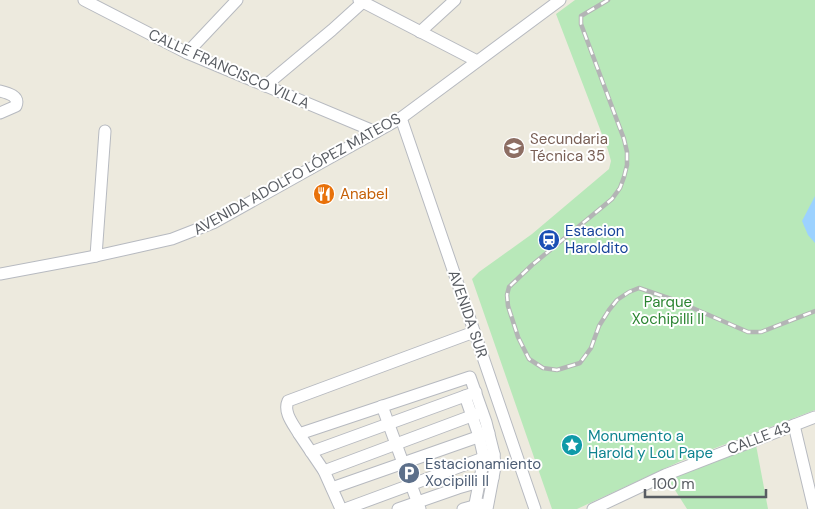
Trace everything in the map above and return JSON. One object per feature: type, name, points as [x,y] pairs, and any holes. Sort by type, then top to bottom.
[{"type":"street","name":"CALLE FRANCISCO VILLA","points":[[85,0],[187,53],[376,132]]},
{"type":"street","points":[[187,53],[237,0]]},
{"type":"street","points":[[420,32],[455,0]]},
{"type":"street","name":"AVENIDA ADOLFO LÓPEZ MATEOS","points":[[0,274],[96,256],[172,239],[213,223],[401,118],[560,0]]},
{"type":"street","points":[[265,86],[332,30],[361,1],[476,61]]},
{"type":"street","points":[[0,91],[10,94],[17,101],[16,106],[0,113]]},
{"type":"street","name":"AVENIDA SUR","points":[[401,118],[535,509]]},
{"type":"street","points":[[96,256],[104,131]]},
{"type":"street","points":[[474,332],[288,401],[286,411],[299,434],[324,470],[343,509],[489,456]]},
{"type":"street","points":[[299,434],[488,372]]},
{"type":"street","points":[[470,377],[470,394],[484,435],[489,456],[493,478],[487,506],[470,508],[489,456]]},
{"type":"street","points":[[312,452],[470,394]]},
{"type":"street","points":[[382,406],[419,505]]},
{"type":"street","points":[[324,470],[477,414]]},
{"type":"street","name":"CALLE 43","points":[[593,509],[665,475],[815,416]]},
{"type":"street","points":[[794,424],[812,485],[814,509]]},
{"type":"street","points":[[332,488],[484,435]]},
{"type":"street","points":[[398,509],[419,505],[480,481],[493,478]]},
{"type":"street","points":[[618,498],[622,509]]},
{"type":"green space","name":"Parque Xochipilli II","points":[[575,0],[815,0],[815,410],[681,461],[577,509],[552,509],[472,279],[532,234],[609,169],[611,161],[608,150],[556,14]]},
{"type":"green space","points":[[756,445],[768,509],[687,509],[668,479]]},
{"type":"water","points":[[815,196],[815,243],[808,235],[802,221]]},
{"type":"railway","points":[[608,0],[581,16],[581,24],[624,139],[627,165],[620,188],[612,199],[532,265],[509,287],[507,295],[508,306],[518,337],[529,359],[543,368],[557,370],[580,363],[591,348],[599,326],[609,310],[617,300],[639,288],[674,300],[748,332],[761,332],[815,311]]},
{"type":"place","name":"Secundaria Técnica 35","points":[[514,148]]},
{"type":"place","name":"Anabel","points":[[324,194]]},
{"type":"place","name":"Estacion Haroldito","points":[[549,240]]},
{"type":"place","name":"Monumento a Harold y Lou Pape","points":[[572,445]]},
{"type":"place","name":"Estacionamiento Xocipilli II","points":[[409,473]]}]
